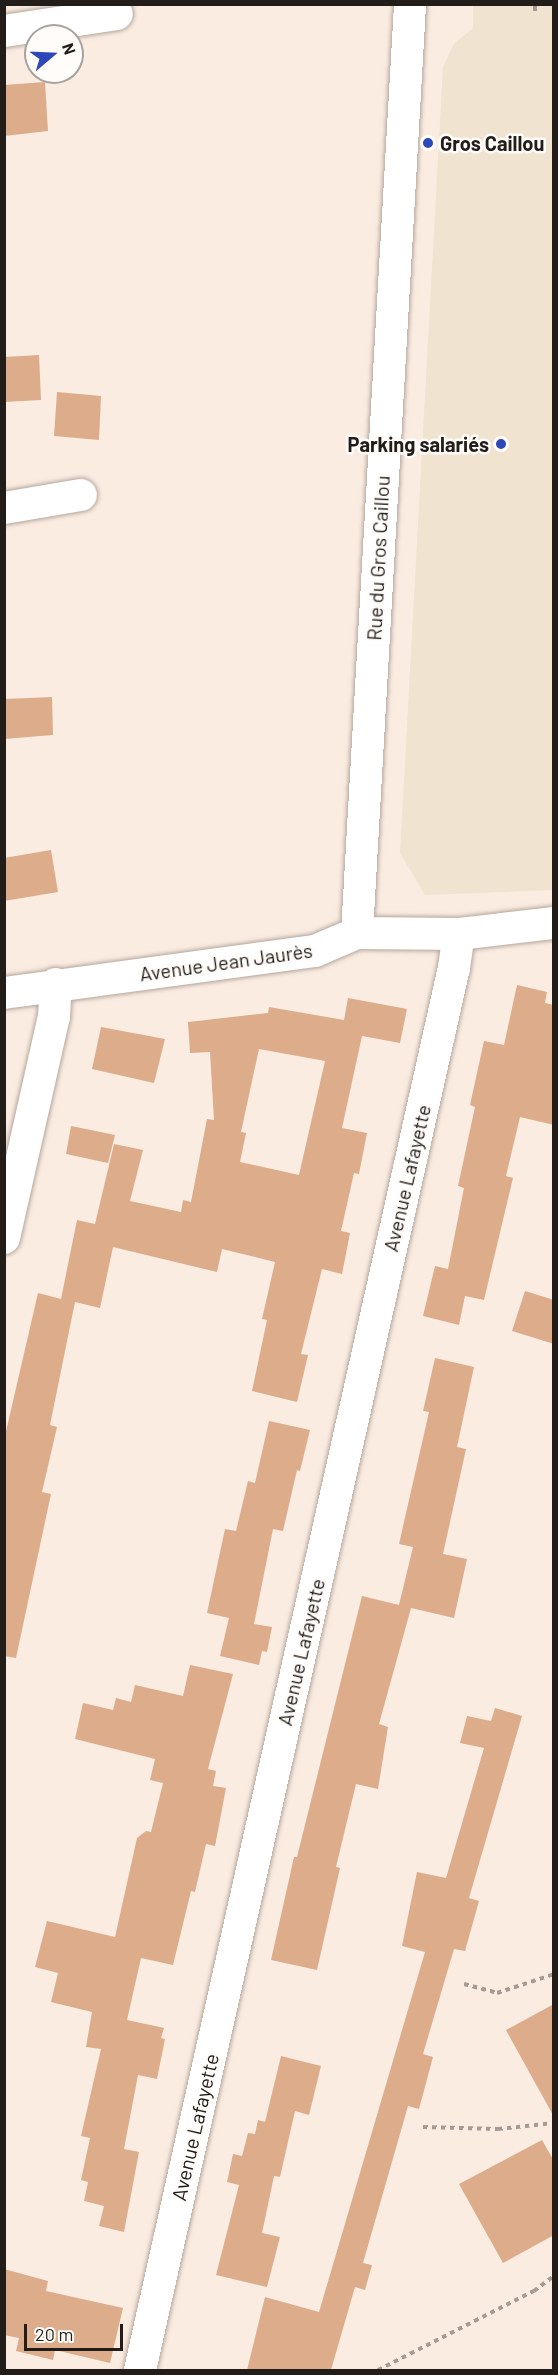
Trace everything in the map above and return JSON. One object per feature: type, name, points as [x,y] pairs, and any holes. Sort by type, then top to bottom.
[{"type":"street","name":"Rue du Gros Caillou","points":[[357,933],[410,4]]},
{"type":"street","points":[[4,31],[117,14]]},
{"type":"street","points":[[4,508],[81,495]]},
{"type":"street","name":"Avenue Jean Jaurès","points":[[4,993],[56,984],[315,951],[357,933],[459,934],[554,923]]},
{"type":"street","name":"Avenue Lafayette","points":[[140,2370],[451,980],[459,934]]},
{"type":"street","points":[[4,1238],[54,1017],[56,984]]},
{"type":"path","points":[[535,11],[536,4]]},
{"type":"path","points":[[464,1984],[497,1993],[554,1974]]},
{"type":"path","points":[[423,2127],[498,2129],[554,2123]]},
{"type":"path","points":[[378,2370],[534,2290],[554,2276]]},
{"type":"shaded area","name":"Parking salariés","points":[[473,5],[553,5],[553,890],[425,895],[400,853],[443,67],[454,44],[473,28]]},
{"type":"building","points":[[45,84],[48,131],[4,136],[4,85]]},
{"type":"building","points":[[39,355],[41,400],[4,402],[4,357]]},
{"type":"building","points":[[57,392],[101,396],[99,440],[54,436]]},
{"type":"building","points":[[52,697],[53,735],[4,739],[4,699]]},
{"type":"building","points":[[51,850],[58,892],[4,901],[4,858]]},
{"type":"building","points":[[517,985],[547,992],[545,1003],[554,1005],[554,1125],[520,1117],[506,1176],[513,1178],[484,1300],[465,1296],[459,1325],[423,1316],[435,1266],[448,1269],[464,1188],[458,1186],[475,1107],[470,1105],[484,1041],[504,1045]]},
{"type":"building","points":[[348,998],[407,1009],[400,1043],[362,1036],[342,1128],[367,1133],[359,1174],[354,1173],[341,1231],[350,1233],[342,1274],[322,1269],[301,1354],[308,1355],[297,1402],[252,1391],[267,1320],[262,1319],[275,1262],[222,1249],[217,1272],[113,1247],[100,1308],[75,1302],[50,1425],[57,1427],[42,1492],[51,1494],[16,1658],[4,1656],[4,1440],[38,1293],[61,1299],[77,1220],[95,1224],[114,1144],[143,1150],[130,1201],[181,1212],[183,1200],[191,1202],[207,1119],[214,1120],[210,1052],[190,1053],[188,1022],[268,1013],[269,1007],[344,1020]],"holes":[[[259,1049],[325,1061],[299,1175],[240,1162],[246,1133],[241,1132]]]},
{"type":"building","points":[[101,1027],[165,1039],[154,1083],[92,1069]]},
{"type":"building","points":[[71,1126],[115,1135],[108,1163],[66,1154]]},
{"type":"building","points":[[525,1291],[554,1300],[554,1344],[512,1331]]},
{"type":"building","points":[[435,1358],[474,1367],[457,1447],[466,1449],[443,1554],[467,1559],[454,1618],[411,1608],[379,1724],[388,1727],[378,1789],[356,1784],[336,1867],[340,1868],[317,1970],[271,1960],[294,1857],[297,1857],[362,1596],[399,1605],[413,1547],[399,1544],[429,1412],[423,1411]]},
{"type":"building","points":[[269,1421],[310,1430],[300,1471],[297,1470],[283,1531],[273,1529],[254,1624],[272,1627],[267,1652],[262,1651],[259,1665],[220,1656],[229,1618],[207,1613],[225,1529],[236,1531],[248,1481],[255,1483]]},
{"type":"building","points":[[190,1665],[233,1674],[208,1769],[216,1771],[213,1786],[226,1788],[215,1846],[206,1844],[195,1892],[191,1891],[173,1965],[141,1958],[127,2020],[164,2028],[161,2038],[165,2039],[157,2079],[138,2075],[124,2149],[139,2152],[124,2232],[99,2226],[104,2206],[84,2201],[88,2182],[81,2180],[90,2138],[81,2136],[101,2049],[86,2047],[92,2012],[51,2002],[58,1973],[35,1967],[47,1921],[115,1937],[137,1838],[146,1831],[151,1832],[163,1783],[150,1780],[155,1759],[75,1739],[83,1703],[113,1710],[116,1698],[131,1702],[135,1685],[183,1696]]},
{"type":"building","points":[[495,1708],[522,1716],[469,1898],[479,1901],[465,1951],[454,1949],[423,2054],[433,2057],[419,2109],[408,2106],[363,2263],[372,2265],[365,2290],[355,2287],[331,2370],[247,2370],[265,2297],[319,2312],[425,1952],[402,1946],[417,1872],[446,1878],[484,1748],[460,1743],[467,1716],[491,1721]]},
{"type":"building","points":[[554,2004],[554,2117],[506,2030]]},
{"type":"building","points":[[281,2056],[321,2066],[309,2115],[295,2111],[280,2177],[274,2176],[262,2233],[280,2237],[267,2287],[216,2275],[239,2185],[227,2182],[233,2154],[242,2156],[248,2133],[255,2134],[258,2120],[265,2122]]},
{"type":"building","points":[[542,2140],[554,2161],[554,2235],[503,2263],[459,2184]]},
{"type":"building","points":[[4,2269],[48,2281],[46,2291],[123,2308],[110,2363],[55,2350],[53,2360],[16,2351],[19,2338],[4,2335]]},
{"type":"place","name":"Gros Caillou","points":[[428,143]]},
{"type":"place","name":"Parking salariés","points":[[501,444]]}]
